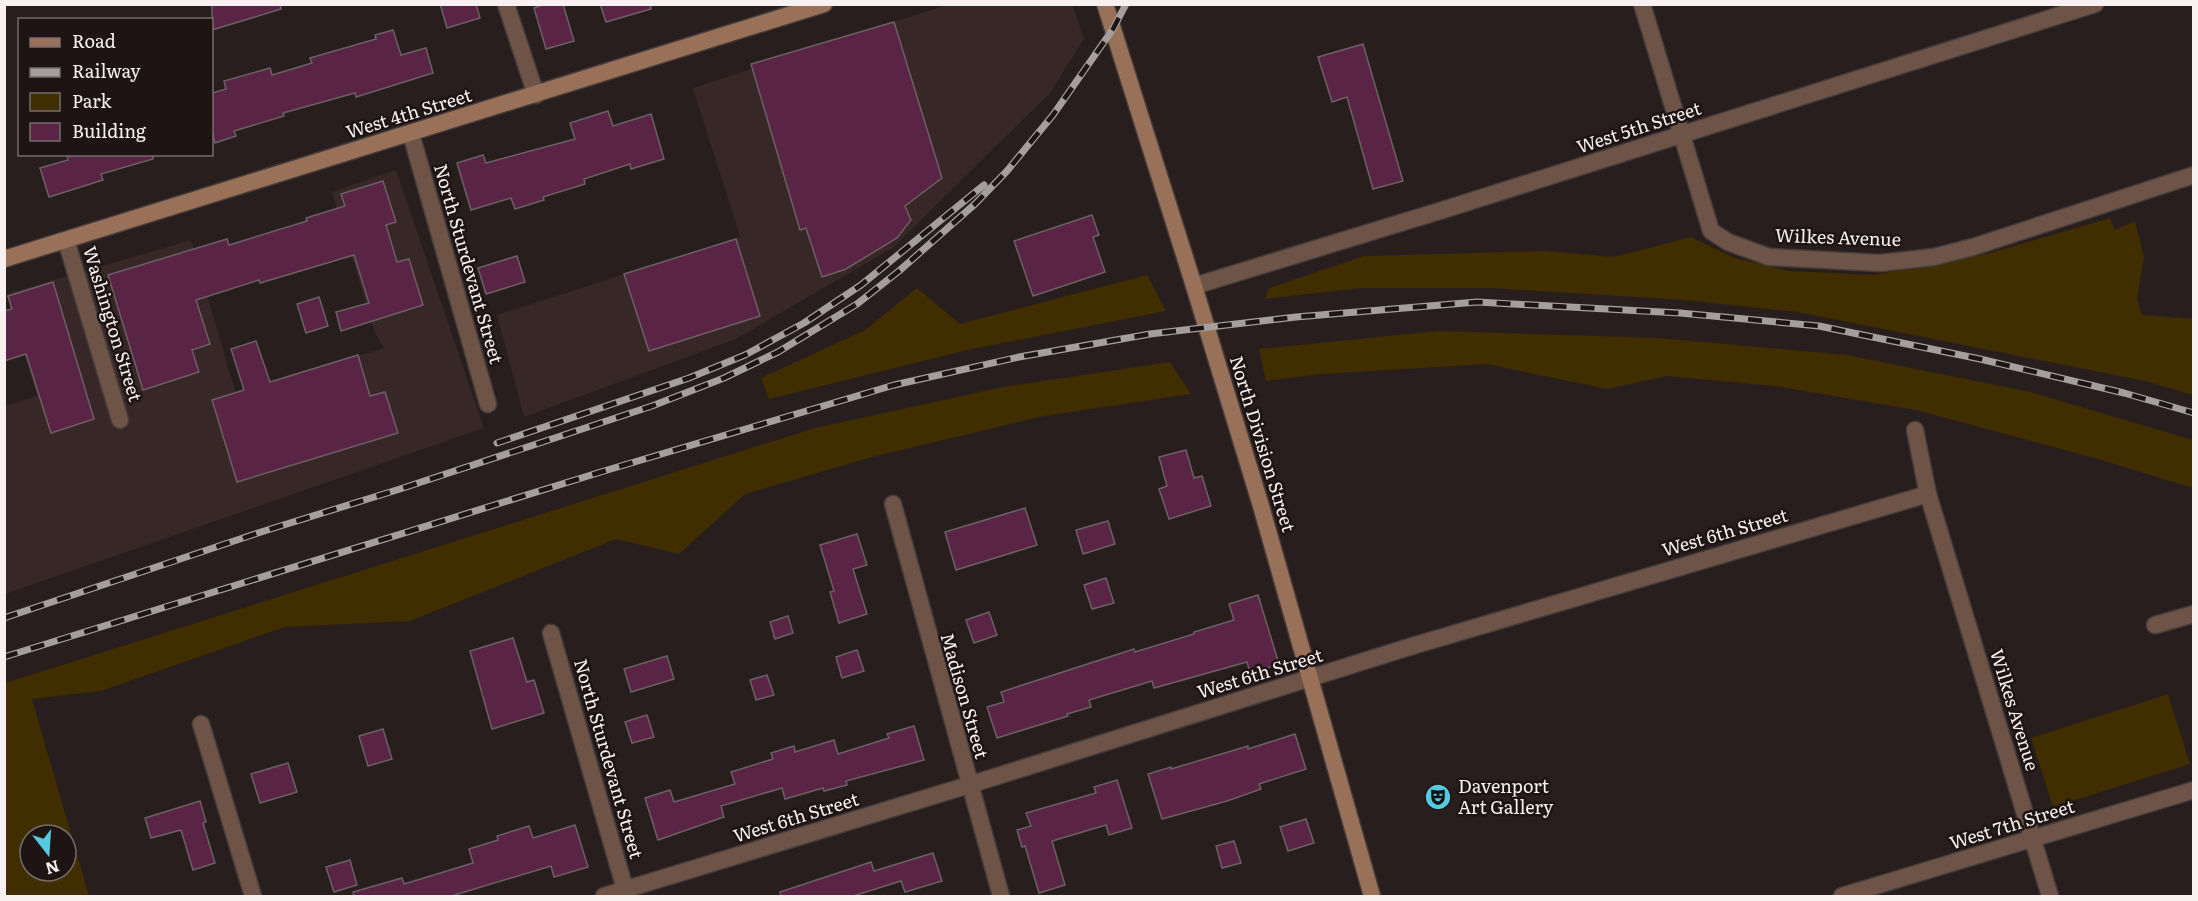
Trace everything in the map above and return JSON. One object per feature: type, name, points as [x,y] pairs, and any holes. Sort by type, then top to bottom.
[{"type":"main road","name":"West 4th Street","points":[[4,259],[824,4]]},
{"type":"main road","name":"North Division Street","points":[[1105,4],[1261,506],[1372,897]]},
{"type":"street","points":[[506,4],[536,95]]},
{"type":"street","name":"Wilkes Avenue","points":[[1642,4],[1711,231],[1728,242],[1769,257],[1880,263],[1934,258],[2193,176]]},
{"type":"street","name":"West 5th Street","points":[[1194,286],[2095,4]]},
{"type":"street","name":"North Sturdevant Street","points":[[411,134],[488,404]]},
{"type":"street","name":"Washington Street","points":[[66,240],[120,420]]},
{"type":"street","name":"Wilkes Avenue","points":[[1915,430],[1928,494],[2050,897]]},
{"type":"street","name":"West 6th Street","points":[[604,897],[626,893],[1409,647],[1928,494]]},
{"type":"street","name":"Madison Street","points":[[893,504],[1001,897]]},
{"type":"street","points":[[2155,625],[2193,615]]},
{"type":"street","name":"North Sturdevant Street","points":[[551,633],[626,893]]},
{"type":"street","points":[[201,724],[253,897]]},
{"type":"street","name":"West 7th Street","points":[[1842,897],[2193,790]]},
{"type":"shaded area","points":[[946,5],[1073,5],[1084,39],[1050,93],[894,247],[736,339],[524,417],[497,315],[740,237],[693,88]]},
{"type":"shaded area","points":[[396,170],[484,428],[5,594],[5,406],[37,396],[6,294],[191,240],[236,394],[384,348],[375,333],[332,192]]},
{"type":"green space","points":[[2110,218],[2115,230],[2135,221],[2144,257],[2137,299],[2142,315],[2193,319],[2193,395],[2145,381],[1797,312],[1685,300],[1491,288],[1360,288],[1265,299],[1269,288],[1364,256],[1546,251],[1614,257],[1691,237],[1735,258],[1790,271],[1874,275],[1990,253]]},
{"type":"green space","points":[[1147,275],[1166,311],[972,349],[769,399],[761,378],[865,330],[917,288],[960,324]]},
{"type":"green space","points":[[1438,331],[1658,338],[1847,355],[2030,392],[2193,440],[2193,488],[2098,459],[1916,410],[1775,386],[1667,376],[1607,389],[1487,364],[1322,374],[1266,381],[1259,349]]},
{"type":"green space","points":[[1170,362],[1191,394],[1044,416],[876,456],[745,494],[679,554],[616,539],[410,621],[285,627],[101,691],[32,699],[68,823],[18,823],[18,883],[78,883],[78,858],[89,896],[5,896],[5,683],[815,428],[1003,387]]},
{"type":"green space","points":[[2168,694],[2190,764],[2053,807],[2031,738]]},
{"type":"building","points":[[212,4],[280,4],[281,9],[213,30]]},
{"type":"building","points":[[440,4],[476,4],[480,18],[447,28]]},
{"type":"building","points":[[545,4],[563,4],[574,41],[546,49],[534,8]]},
{"type":"building","points":[[600,4],[650,4],[651,9],[606,22]]},
{"type":"building","points":[[894,22],[942,178],[905,206],[911,220],[897,238],[846,269],[822,277],[806,228],[800,230],[751,64]]},
{"type":"building","points":[[393,30],[401,55],[426,48],[433,73],[356,97],[355,93],[283,113],[284,116],[234,131],[236,136],[215,143],[213,93],[226,89],[224,81],[270,68],[272,75],[312,63],[310,58],[376,39],[375,35]]},
{"type":"building","points":[[1363,44],[1403,181],[1373,189],[1347,97],[1332,102],[1318,57]]},
{"type":"building","points":[[608,111],[613,126],[651,114],[664,159],[631,169],[630,164],[584,179],[585,184],[543,197],[544,200],[515,209],[511,198],[471,210],[457,163],[483,155],[486,163],[575,139],[570,123]]},
{"type":"building","points":[[67,156],[153,156],[153,159],[101,174],[103,180],[49,197],[40,168],[68,160]]},
{"type":"building","points":[[383,181],[396,222],[386,225],[397,262],[409,259],[423,305],[341,331],[336,312],[369,303],[354,255],[260,283],[259,280],[196,300],[210,344],[192,350],[199,372],[143,390],[108,275],[227,239],[229,245],[307,221],[306,218],[345,206],[341,194]]},
{"type":"building","points":[[1092,215],[1099,235],[1093,237],[1105,272],[1033,296],[1014,241]]},
{"type":"building","points":[[736,239],[760,316],[649,351],[624,274]]},
{"type":"building","points":[[517,256],[525,282],[486,294],[478,268]]},
{"type":"building","points":[[53,282],[94,419],[51,433],[26,354],[4,361],[4,311],[12,309],[8,296]]},
{"type":"building","points":[[319,297],[328,326],[306,333],[297,304]]},
{"type":"building","points":[[256,341],[270,382],[358,355],[370,396],[385,392],[398,433],[237,482],[212,400],[244,390],[231,349]]},
{"type":"building","points":[[1186,450],[1194,478],[1202,476],[1211,506],[1169,519],[1159,489],[1167,486],[1159,457]]},
{"type":"building","points":[[1025,508],[1037,545],[956,570],[945,532]]},
{"type":"building","points":[[1108,521],[1115,544],[1083,554],[1076,530]]},
{"type":"building","points":[[857,534],[867,565],[853,569],[867,614],[839,623],[830,592],[834,591],[820,545]]},
{"type":"building","points":[[1106,578],[1114,603],[1092,609],[1084,585]]},
{"type":"building","points":[[1258,595],[1279,664],[1250,673],[1247,662],[1154,688],[1152,681],[1089,700],[1091,707],[997,738],[987,707],[1004,702],[1001,692],[1134,649],[1135,652],[1234,620],[1229,604]]},
{"type":"building","points":[[989,612],[997,635],[974,643],[966,620]]},
{"type":"building","points":[[788,616],[793,633],[775,639],[770,622]]},
{"type":"building","points":[[513,638],[527,682],[534,680],[544,713],[492,729],[470,651]]},
{"type":"building","points":[[857,650],[864,671],[842,678],[836,657]]},
{"type":"building","points":[[667,656],[674,679],[631,692],[624,669]]},
{"type":"building","points":[[767,675],[774,695],[756,700],[750,680]]},
{"type":"building","points":[[647,715],[654,737],[632,743],[625,722]]},
{"type":"building","points":[[914,726],[924,760],[846,781],[847,785],[824,791],[823,788],[785,799],[782,788],[721,806],[724,817],[658,840],[645,798],[670,790],[674,802],[735,784],[731,772],[773,759],[771,753],[794,746],[795,752],[834,740],[838,754],[889,738],[887,734]]},
{"type":"building","points":[[383,729],[392,759],[368,766],[359,736]]},
{"type":"building","points":[[1295,734],[1306,769],[1259,784],[1261,789],[1227,801],[1162,819],[1148,774],[1248,746],[1248,749]]},
{"type":"building","points":[[288,763],[297,792],[260,803],[251,774]]},
{"type":"building","points":[[1117,780],[1132,828],[1109,835],[1106,825],[1052,841],[1065,885],[1039,893],[1025,846],[1022,847],[1017,830],[1031,826],[1026,813],[1096,793],[1094,787]]},
{"type":"building","points":[[200,801],[206,822],[203,823],[215,863],[193,870],[181,830],[151,838],[145,818]]},
{"type":"building","points":[[1306,819],[1314,843],[1288,851],[1280,827]]},
{"type":"building","points":[[575,825],[588,867],[554,877],[551,866],[448,897],[354,897],[353,892],[402,878],[404,884],[473,863],[469,849],[498,840],[497,836],[529,826],[533,838]]},
{"type":"building","points":[[1234,841],[1241,863],[1222,868],[1216,846]]},
{"type":"building","points":[[933,853],[942,881],[905,892],[901,881],[850,897],[781,897],[780,892],[871,862],[874,871]]},
{"type":"building","points":[[350,860],[357,885],[334,892],[326,867]]},
{"type":"railway","points":[[4,618],[261,532],[652,406],[724,378],[778,352],[857,304],[899,271],[975,204],[1007,171],[1053,115],[1113,29],[1126,4]]},
{"type":"railway","points":[[497,443],[689,378],[745,355],[804,323],[861,285],[984,185]]},
{"type":"railway","points":[[4,657],[604,471],[894,385],[1019,357],[1150,334],[1296,317],[1477,302],[1680,313],[1819,326],[1980,359],[2124,393],[2194,413]]},
{"type":"place","name":"Davenport Art Gallery","points":[[1438,797]]}]
